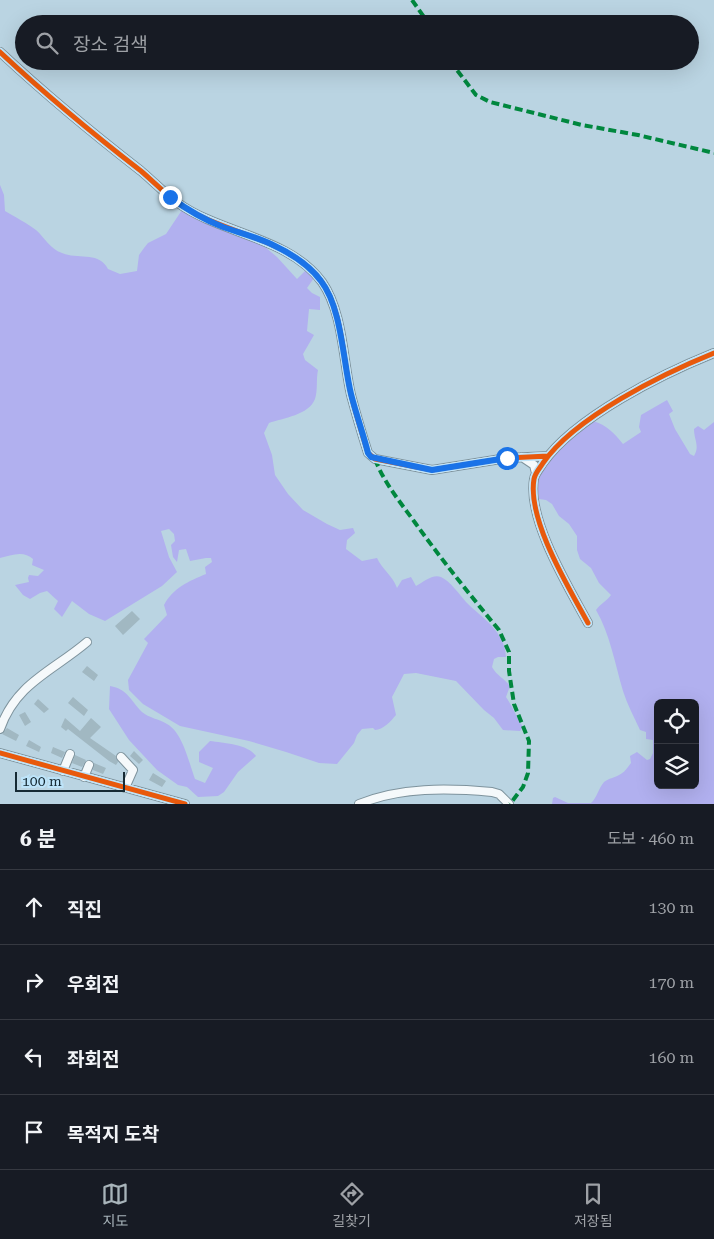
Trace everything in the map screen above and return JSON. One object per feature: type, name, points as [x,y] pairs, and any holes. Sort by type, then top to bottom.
[{"type":"street","points":[[0,52],[15,65]]},
{"type":"street","points":[[21,70],[94,134],[178,203],[215,223],[259,238],[275,246],[308,268],[322,282],[336,312],[351,395],[368,453],[371,457],[432,470],[520,456],[548,456]]},
{"type":"street","points":[[588,623],[557,565],[538,520],[534,480],[536,473],[548,456],[577,428],[633,392],[714,353]]},
{"type":"street","points":[[520,456],[534,465],[536,473]]},
{"type":"street","points":[[0,729],[8,710],[20,693],[87,642]]},
{"type":"street","points":[[0,753],[185,804]]},
{"type":"street","points":[[63,771],[70,754]]},
{"type":"street","points":[[121,757],[133,770],[125,788]]},
{"type":"street","points":[[84,777],[89,765]]},
{"type":"street","points":[[358,804],[372,798],[401,792],[448,791],[492,792],[499,794],[509,804]]},
{"type":"shaded area","points":[[0,185],[4,195],[5,211],[36,230],[54,249],[68,255],[94,258],[104,263],[108,269],[120,274],[137,271],[139,255],[144,248],[148,243],[166,234],[182,210],[265,247],[297,279],[306,270],[314,278],[307,288],[320,297],[320,310],[309,309],[307,331],[314,335],[303,354],[305,360],[318,370],[316,396],[312,404],[302,412],[269,423],[264,433],[272,455],[275,475],[288,494],[303,510],[340,530],[353,528],[355,533],[347,540],[346,549],[362,561],[377,558],[397,588],[402,580],[411,577],[416,586],[431,577],[441,577],[492,626],[502,640],[506,657],[494,659],[492,667],[510,686],[506,697],[523,727],[520,731],[503,730],[494,718],[456,681],[416,673],[404,674],[392,697],[396,715],[387,725],[378,730],[373,728],[362,729],[354,743],[337,764],[319,763],[249,741],[180,726],[143,704],[129,690],[128,680],[148,643],[144,639],[167,615],[164,605],[168,599],[182,586],[206,574],[205,567],[212,562],[211,558],[190,561],[186,549],[179,550],[177,562],[173,557],[171,545],[175,541],[174,534],[169,529],[161,531],[169,557],[177,572],[162,586],[105,621],[89,614],[72,601],[62,617],[54,609],[58,601],[47,591],[30,599],[23,595],[15,585],[29,582],[29,575],[38,576],[44,570],[32,565],[33,559],[26,555],[17,554],[0,558]]},
{"type":"shaded area","points":[[667,400],[673,411],[669,414],[675,429],[690,454],[694,456],[697,446],[694,429],[698,426],[704,430],[714,422],[714,804],[552,804],[555,797],[568,803],[591,803],[604,782],[621,774],[627,768],[631,763],[630,756],[637,752],[647,760],[650,759],[653,753],[653,740],[646,739],[646,732],[640,730],[626,701],[609,639],[596,610],[611,595],[599,583],[591,568],[580,559],[577,550],[577,536],[569,524],[559,516],[552,504],[546,500],[539,499],[538,486],[538,479],[544,467],[572,437],[593,421],[610,430],[623,444],[641,432],[639,427],[641,415]]},
{"type":"shaded area","points":[[110,686],[125,692],[145,714],[173,728],[185,749],[195,779],[205,783],[213,768],[199,762],[199,752],[210,741],[241,747],[256,756],[238,772],[224,792],[218,796],[198,797],[187,787],[178,785],[157,770],[129,740],[109,709]]},
{"type":"building","points":[[132,611],[140,619],[123,635],[115,626]]},
{"type":"building","points":[[87,666],[98,675],[94,681],[82,672]]},
{"type":"building","points":[[73,697],[88,710],[84,716],[68,703]]},
{"type":"building","points":[[38,699],[49,709],[44,713],[34,704]]},
{"type":"building","points":[[25,712],[31,722],[25,726],[19,715]]},
{"type":"building","points":[[65,718],[80,731],[91,718],[101,727],[90,738],[116,756],[118,762],[116,765],[68,729],[66,731],[61,727]]},
{"type":"building","points":[[7,728],[19,735],[16,741],[2,734]]},
{"type":"building","points":[[29,740],[41,747],[39,752],[26,746]]},
{"type":"building","points":[[53,747],[65,752],[62,758],[51,753]]},
{"type":"building","points":[[134,751],[143,760],[139,764],[130,756]]},
{"type":"building","points":[[75,755],[86,760],[82,767],[72,763]]},
{"type":"building","points":[[94,763],[106,768],[103,774],[93,770]]},
{"type":"building","points":[[153,773],[166,781],[162,787],[149,780]]},
{"type":"marked path","points":[[412,0],[423,15]]},
{"type":"marked path","points":[[457,70],[476,95],[490,102],[582,125],[638,135],[714,153]]},
{"type":"marked path","points":[[375,459],[388,485],[399,501],[499,630],[509,652],[509,671],[514,704],[529,741],[528,773],[523,787],[510,804]]},
{"type":"cycle path","points":[[0,52],[15,66]]},
{"type":"cycle path","points":[[20,70],[178,203],[214,222],[273,245],[292,255],[308,267],[322,282],[329,294],[338,322],[348,381],[361,431],[368,453],[375,459],[432,470],[507,458],[548,456]]},
{"type":"cycle path","points":[[588,623],[561,573],[543,533],[534,496],[535,475],[557,446],[597,414],[645,385],[714,353]]},
{"type":"cycle path","points":[[0,753],[185,804]]},
{"type":"route","points":[[170,197],[186,208],[215,223],[259,238],[275,246],[308,268],[322,282],[336,312],[351,395],[368,453],[371,457],[432,470],[442,470],[507,458]]}]
